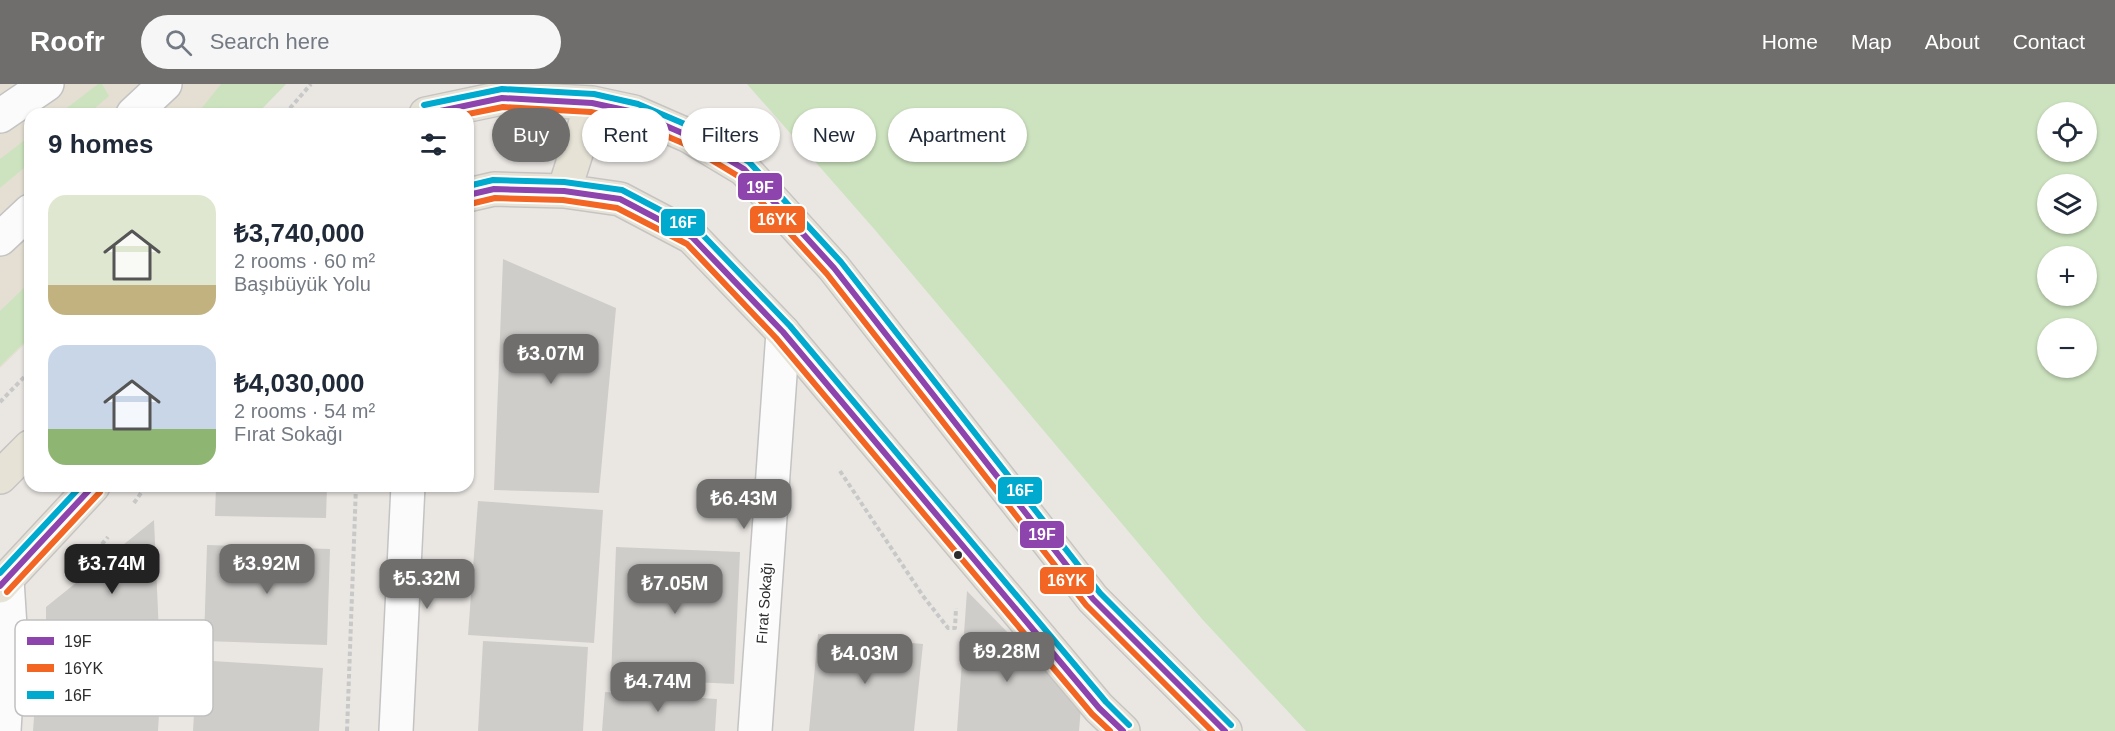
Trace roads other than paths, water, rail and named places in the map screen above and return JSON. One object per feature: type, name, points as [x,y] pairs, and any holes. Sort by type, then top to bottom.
[{"type":"main road","points":[[454,108],[502,98],[592,104],[634,112],[689,136],[744,169],[834,268],[1093,599],[1225,731]]},
{"type":"main road","points":[[564,191],[592,104]]},
{"type":"main road","points":[[474,194],[494,189],[564,191],[620,199],[692,237],[783,332],[1098,719],[1123,731]]},
{"type":"main road","points":[[0,477],[24,453]]},
{"type":"main road","points":[[4,583],[87,492]]},
{"type":"street","points":[[0,116],[47,84]]},
{"type":"street","points":[[139,108],[165,84]]},
{"type":"street","points":[[0,239],[24,217]]},
{"type":"street","name":"Fırat Sokağı","points":[[756,731],[783,332]]},
{"type":"street","points":[[396,731],[408,492]]},
{"type":"street","points":[[4,583],[10,627],[4,731]]}]
